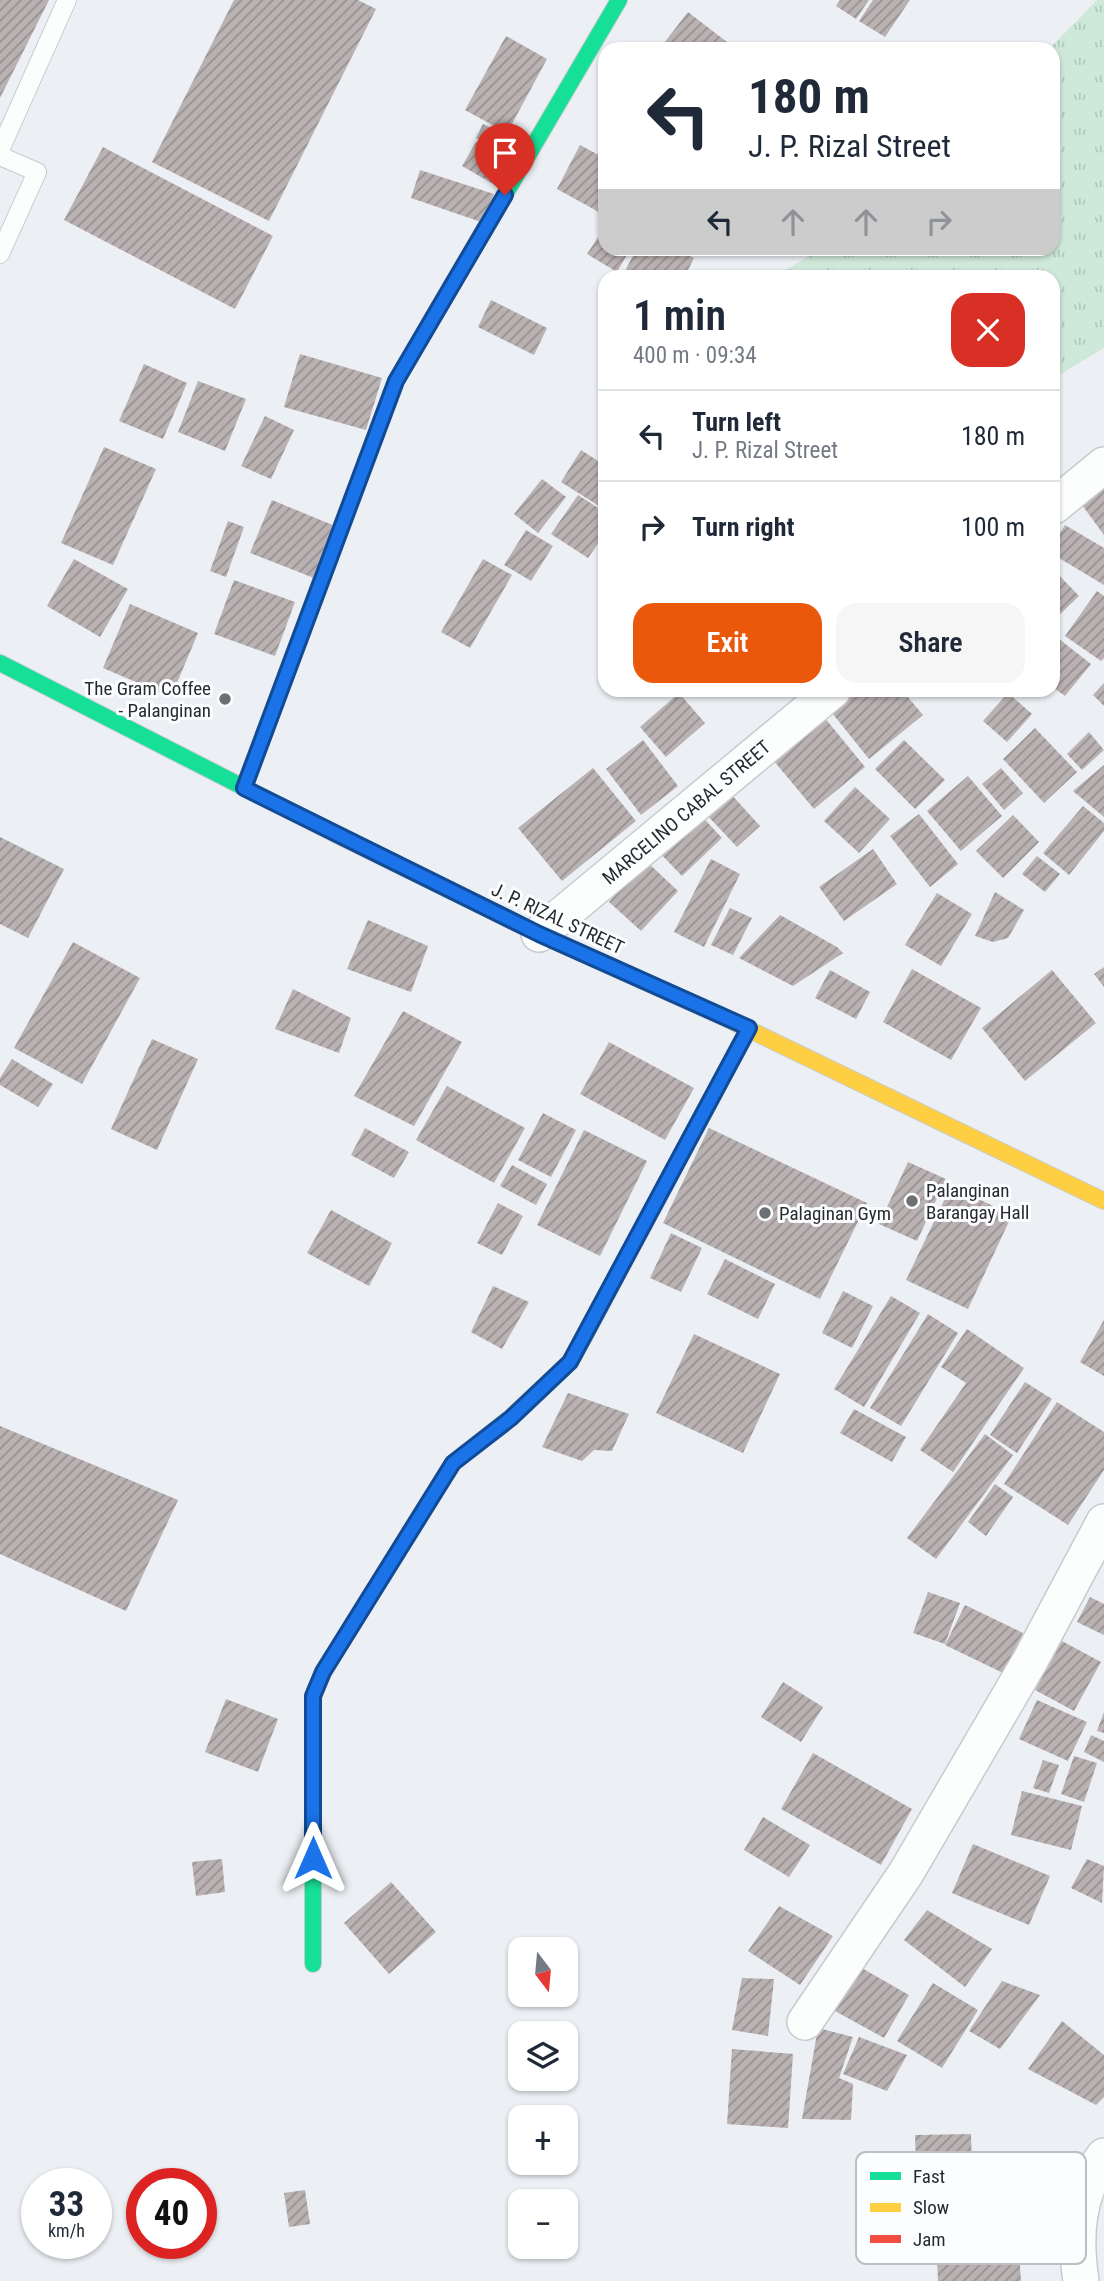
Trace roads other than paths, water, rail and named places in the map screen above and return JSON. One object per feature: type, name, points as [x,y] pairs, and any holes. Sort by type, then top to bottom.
[{"type":"street","points":[[244,788],[396,381],[619,0]]},
{"type":"street","points":[[1060,501],[1104,465]]},
{"type":"street","name":"J. P. RIZAL STREET","points":[[0,663],[539,934],[749,1028],[1104,1201]]},
{"type":"street","name":"MARCELINO CABAL STREET","points":[[539,934],[825,697]]},
{"type":"street","points":[[313,1964],[313,1696],[323,1672],[453,1463],[511,1418],[570,1362],[749,1028]]},
{"type":"street","points":[[805,2022],[906,1873],[1031,1659],[1104,1522]]},
{"type":"street","points":[[1086,2189],[1091,2174],[1104,2156]]},
{"type":"lane","points":[[0,150],[67,0]]},
{"type":"lane","points":[[0,156],[37,172],[0,254]]},
{"type":"place","name":"The Gram Coffee - Palanginan","points":[[225,699]]},
{"type":"place","name":"Palanginan Barangay Hall","points":[[912,1201]]},
{"type":"place","name":"Palaginan Gym","points":[[765,1213]]}]
